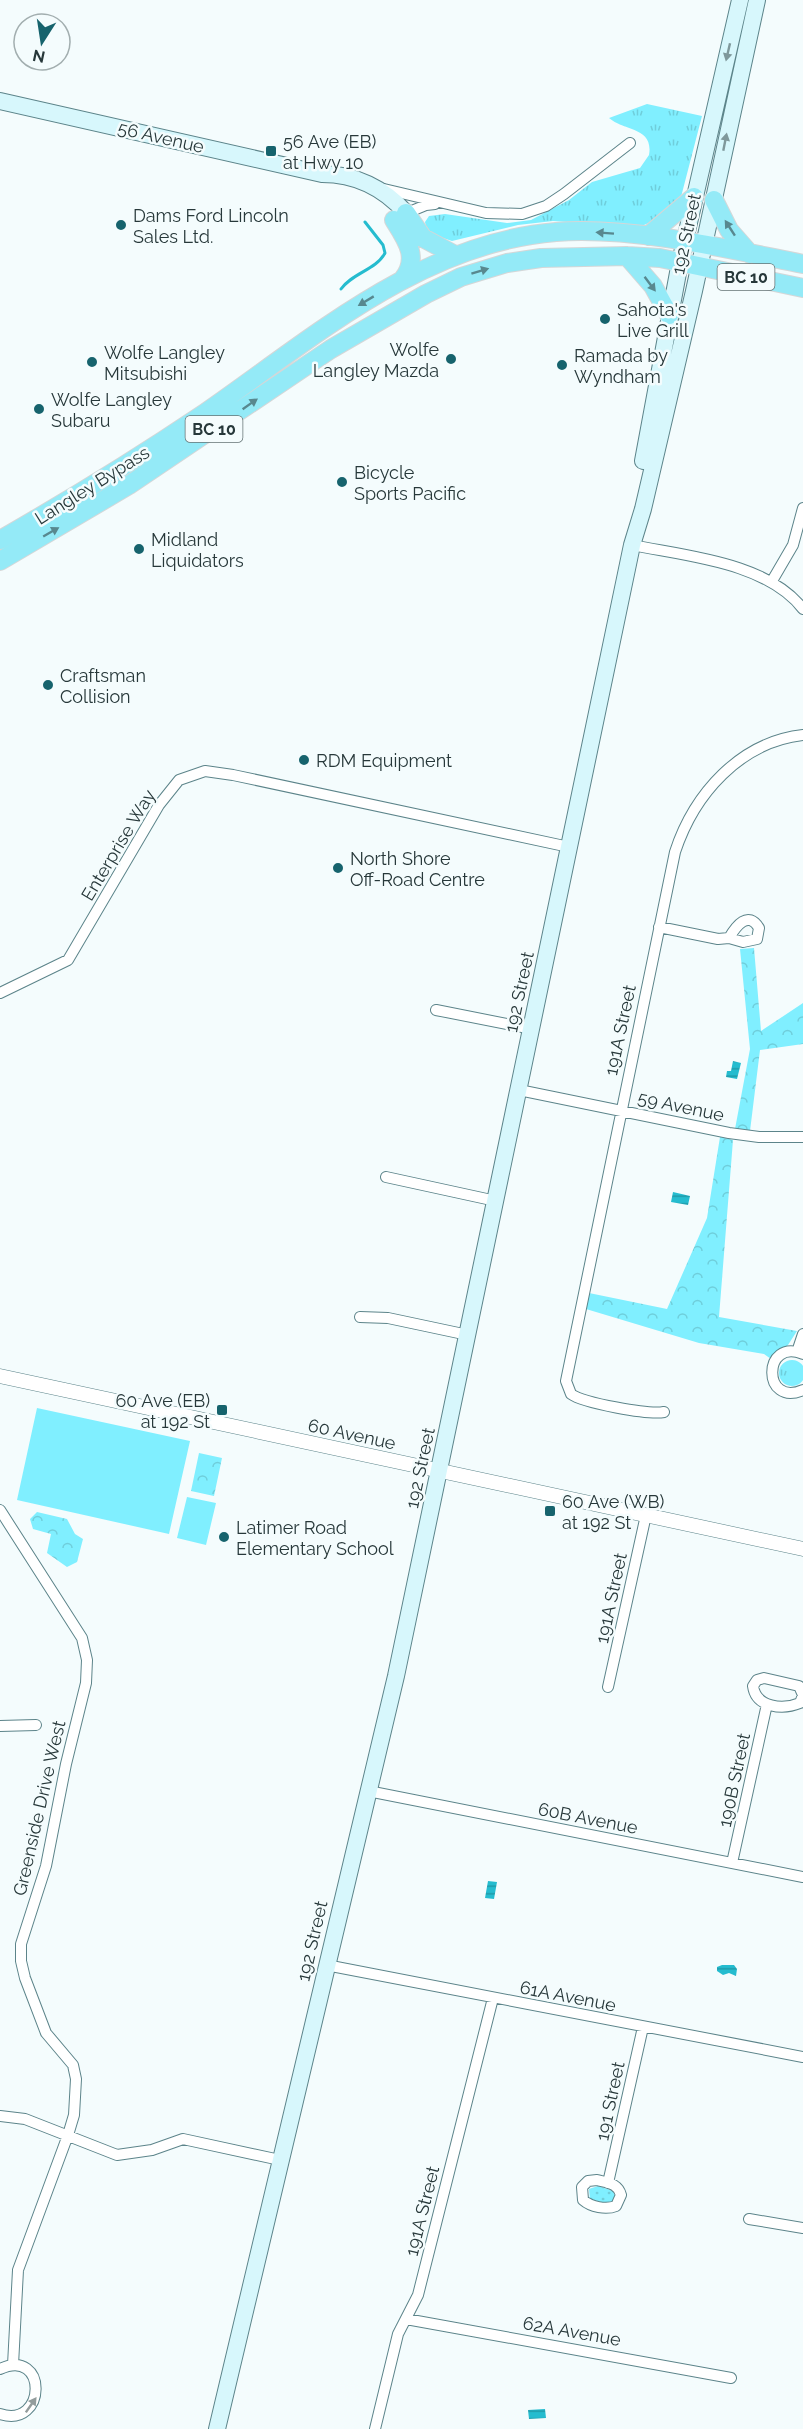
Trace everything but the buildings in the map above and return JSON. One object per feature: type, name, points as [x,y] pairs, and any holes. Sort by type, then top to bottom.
[{"type":"highway","points":[[648,236],[694,197]]},
{"type":"highway","points":[[714,200],[729,230],[750,254]]},
{"type":"highway","points":[[400,216],[423,238],[456,255]]},
{"type":"highway","points":[[400,216],[412,259],[412,267],[403,279]]},
{"type":"highway","name":"Langley Bypass","points":[[0,540],[129,463],[360,305],[403,279],[456,255],[511,239],[556,232],[648,236],[704,245]]},
{"type":"highway","name":"BC 10","points":[[704,245],[803,264]]},
{"type":"highway","points":[[627,256],[653,286],[669,315]]},
{"type":"highway","name":"Langley Bypass","points":[[0,561],[129,485],[331,349],[453,281],[493,267],[541,258],[627,256],[660,258],[699,267]]},
{"type":"highway","name":"BC 10","points":[[699,267],[803,288]]},
{"type":"main road","name":"192 Street","points":[[632,545],[635,507],[669,315],[740,0]]},
{"type":"main road","name":"192 Street","points":[[218,2429],[396,1676],[632,545],[643,509],[699,267],[757,0]]},
{"type":"main road","name":"56 Avenue","points":[[0,101],[322,174],[339,174],[375,187],[391,198],[400,216]]},
{"type":"main road","name":"56 Avenue","points":[[322,174],[371,198],[400,216]]},
{"type":"street","name":"56 Avenue","points":[[375,187],[500,215],[535,210],[564,194],[630,143]]},
{"type":"street","name":"56 Avenue","points":[[400,216],[426,205],[444,204]]},
{"type":"street","points":[[772,581],[793,545],[803,508]]},
{"type":"street","points":[[632,545],[724,564],[772,581],[803,609]]},
{"type":"street","name":"191A Street","points":[[664,1412],[650,1413],[581,1400],[571,1394],[566,1381],[620,1111],[675,852],[686,823],[718,777],[741,758],[772,742],[803,735]]},
{"type":"street","name":"Enterprise Way","points":[[0,993],[68,960],[159,805],[179,780],[205,771],[233,775],[569,847]]},
{"type":"street","points":[[659,927],[718,939],[729,938]]},
{"type":"street","points":[[435,1010],[532,1029]]},
{"type":"street","name":"59 Avenue","points":[[519,1090],[741,1135],[803,1137]]},
{"type":"street","points":[[386,1177],[496,1201]]},
{"type":"street","points":[[360,1317],[388,1318],[468,1335]]},
{"type":"street","points":[[803,1334],[800,1353],[786,1352],[776,1358],[771,1372],[772,1379],[781,1390],[788,1393],[803,1390]]},
{"type":"street","name":"60 Avenue","points":[[0,1376],[803,1549]]},
{"type":"street","name":"Greenside Drive West","points":[[0,1510],[82,1638],[88,1664],[86,1683],[66,1764],[46,1866],[21,1944],[21,1960],[25,1978],[46,2033],[72,2065],[76,2079],[74,2115],[68,2135],[18,2270],[13,2366]]},
{"type":"street","name":"191A Street","points":[[608,1688],[646,1515]]},
{"type":"street","name":"190B Street","points":[[732,1863],[767,1704]]},
{"type":"street","points":[[0,1726],[36,1725]]},
{"type":"street","name":"60B Avenue","points":[[368,1791],[803,1877]]},
{"type":"street","name":"61A Avenue","points":[[326,1965],[803,2057]]},
{"type":"street","name":"191A Street","points":[[375,2429],[398,2334],[418,2295],[493,1998]]},
{"type":"street","name":"191 Street","points":[[608,2183],[643,2027]]},
{"type":"street","points":[[0,2116],[25,2119],[117,2155],[152,2150],[183,2139],[280,2160]]},
{"type":"street","points":[[749,2220],[803,2228]]},
{"type":"street","name":"62A Avenue","points":[[406,2319],[578,2348],[731,2378]]},
{"type":"street","points":[[0,2368],[13,2366],[29,2372],[34,2379],[37,2396],[29,2410],[22,2415],[13,2417],[0,2414]]},
{"type":"green space","points":[[647,104],[702,116],[681,197],[651,222],[636,227],[553,221],[518,225],[452,241],[431,234],[426,227],[425,222],[429,216],[445,214],[507,223],[531,220],[569,200],[592,182],[640,168],[649,155],[647,139],[642,134],[609,118]]},
{"type":"green space","points":[[754,948],[761,1031],[803,1003],[803,1044],[760,1050],[750,1131],[735,1129],[750,1049],[740,949]]},
{"type":"green space","points":[[720,1137],[733,1140],[719,1317],[797,1331],[788,1345],[771,1359],[764,1354],[699,1343],[586,1309],[589,1293],[667,1309],[707,1218]]},
{"type":"green space","points":[[792,1360],[801,1364],[805,1373],[801,1382],[792,1386],[783,1382],[779,1373],[783,1364]]},
{"type":"green space","points":[[37,1408],[190,1441],[169,1534],[17,1500]]},
{"type":"green space","points":[[199,1453],[222,1458],[214,1496],[191,1491]]},
{"type":"green space","points":[[187,1497],[216,1503],[206,1545],[177,1538]]},
{"type":"green space","points":[[37,1512],[67,1519],[75,1534],[83,1539],[77,1562],[67,1567],[47,1553],[51,1534],[33,1529],[30,1519]]},
{"type":"green space","points":[[598,2186],[613,2191],[615,2196],[613,2201],[605,2203],[590,2199],[589,2189]]},
{"type":"shaded area","points":[[733,1061],[741,1063],[737,1079],[726,1077],[727,1071],[731,1071]]},
{"type":"shaded area","points":[[673,1192],[690,1196],[688,1205],[671,1202]]},
{"type":"shaded area","points":[[488,1881],[497,1882],[494,1899],[485,1898]]},
{"type":"shaded area","points":[[734,1965],[737,1969],[736,1976],[729,1973],[723,1975],[717,1971],[717,1967]]},
{"type":"shaded area","points":[[545,2409],[546,2418],[529,2419],[528,2410]]},
{"type":"waterway","points":[[341,289],[351,279],[376,264],[385,253],[383,245],[365,222]]},
{"type":"place","name":"56 Ave (EB) at Hwy 10","points":[[271,151]]},
{"type":"place","name":"Dams Ford Lincoln Sales Ltd.","points":[[121,225]]},
{"type":"place","name":"Sahota's Live Grill","points":[[605,319]]},
{"type":"place","name":"Wolfe Langley Mazda","points":[[451,359]]},
{"type":"place","name":"Wolfe Langley Mitsubishi","points":[[92,362]]},
{"type":"place","name":"Ramada by Wyndham","points":[[562,365]]},
{"type":"place","name":"Wolfe Langley Subaru","points":[[39,409]]},
{"type":"place","name":"Bicycle Sports Pacific","points":[[342,482]]},
{"type":"place","name":"Midland Liquidators","points":[[139,549]]},
{"type":"place","name":"Craftsman Collision","points":[[48,685]]},
{"type":"place","name":"RDM Equipment","points":[[304,760]]},
{"type":"place","name":"North Shore Off-Road Centre","points":[[338,868]]},
{"type":"place","name":"60 Ave (EB) at 192 St","points":[[222,1410]]},
{"type":"place","name":"60 Ave (WB) at 192 St","points":[[550,1511]]},
{"type":"place","name":"Latimer Road Elementary School","points":[[224,1537]]}]
